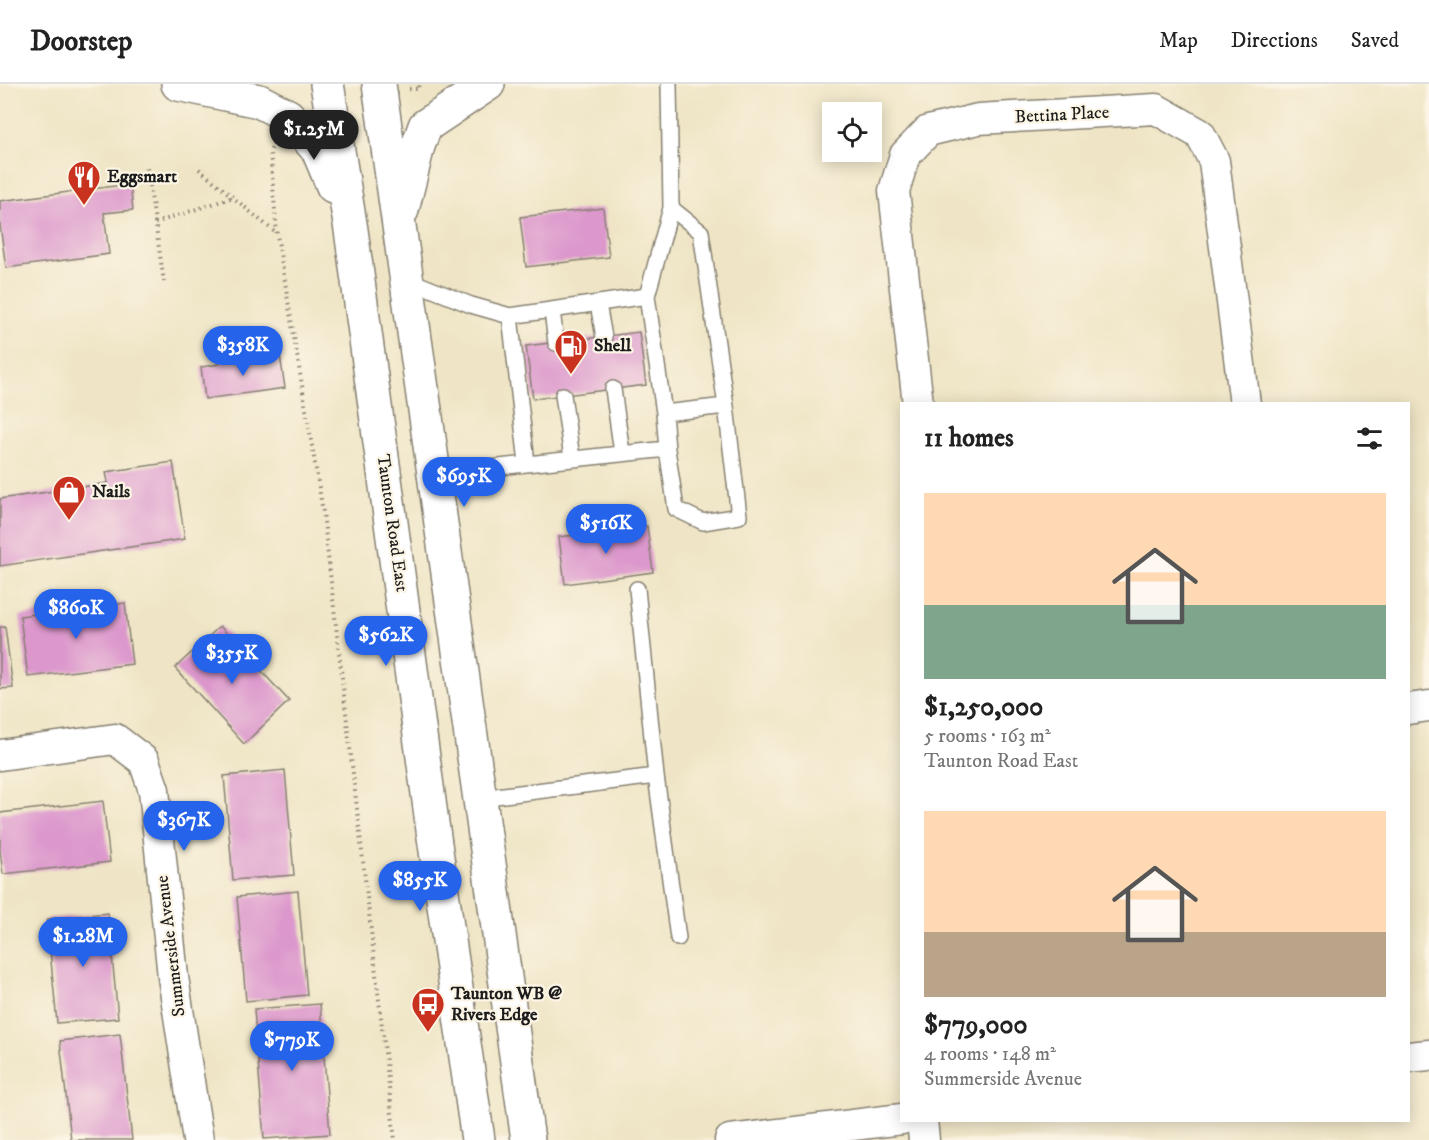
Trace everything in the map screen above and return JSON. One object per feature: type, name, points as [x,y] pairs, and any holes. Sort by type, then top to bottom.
[{"type":"main road","points":[[178,84],[259,101],[288,116],[318,150],[351,230]]},
{"type":"main road","name":"Taunton Road East","points":[[327,84],[351,230],[478,1140]]},
{"type":"main road","points":[[379,84],[528,1140]]},
{"type":"main road","points":[[399,226],[425,126],[488,84]]},
{"type":"street","name":"Bettina Place","points":[[918,402],[894,190],[905,154],[928,131],[978,119],[1156,109],[1200,134],[1214,161],[1245,402]]},
{"type":"street","points":[[1410,709],[1429,706]]},
{"type":"street","name":"Summerside Avenue","points":[[0,755],[115,739],[144,761],[154,790],[173,977],[198,1140]]},
{"type":"street","points":[[1410,1057],[1429,1055]]},
{"type":"street","points":[[730,1140],[900,1119]]},
{"type":"street","points":[[922,1122],[924,1140]]},
{"type":"lane","points":[[669,84],[671,208],[647,296],[676,509],[703,522],[739,516],[701,232],[671,208]]},
{"type":"lane","points":[[406,279],[471,305],[510,316],[647,296]]},
{"type":"lane","points":[[598,304],[604,337]]},
{"type":"lane","points":[[552,310],[556,343]]},
{"type":"lane","points":[[510,316],[527,463]]},
{"type":"lane","points":[[613,389],[622,453]]},
{"type":"lane","points":[[563,395],[572,458]]},
{"type":"lane","points":[[664,413],[726,406]]},
{"type":"lane","points":[[434,474],[667,449]]},
{"type":"lane","points":[[637,589],[657,776],[678,938]]},
{"type":"lane","points":[[480,798],[657,776]]},
{"type":"path","points":[[288,116],[270,152],[277,234],[323,512],[395,1140]]},
{"type":"path","points":[[147,168],[165,282]]},
{"type":"path","points":[[199,169],[277,234]]},
{"type":"path","points":[[155,223],[233,197]]},
{"type":"building","points":[[130,184],[133,210],[104,213],[109,254],[6,268],[0,225],[0,201]]},
{"type":"building","points":[[603,208],[609,257],[526,267],[520,217]]},
{"type":"building","points":[[639,332],[646,385],[533,399],[526,346]]},
{"type":"building","points":[[280,355],[285,388],[205,399],[201,367],[219,364],[219,360],[234,357],[235,362]]},
{"type":"building","points":[[173,462],[185,539],[0,566],[0,499],[108,483],[106,472]]},
{"type":"building","points":[[647,526],[653,572],[565,584],[559,537]]},
{"type":"building","points":[[125,603],[132,664],[28,677],[20,616]]},
{"type":"building","points":[[220,626],[289,701],[244,744],[175,668]]},
{"type":"building","points":[[0,627],[5,627],[13,688],[0,689]]},
{"type":"building","points":[[285,770],[294,875],[233,880],[224,776]]},
{"type":"building","points":[[103,801],[110,862],[3,874],[0,851],[0,813]]},
{"type":"building","points":[[298,891],[307,995],[246,1001],[237,897]]},
{"type":"building","points":[[108,913],[118,1018],[57,1023],[47,919]]},
{"type":"building","points":[[320,1004],[330,1134],[264,1139],[254,1009]]},
{"type":"building","points":[[120,1034],[132,1140],[71,1140],[60,1041]]},
{"type":"place","name":"Eggsmart","points":[[84,206]]},
{"type":"place","name":"Shell","points":[[571,375]]},
{"type":"place","name":"Nails","points":[[69,521]]},
{"type":"place","name":"Taunton WB @ Rivers Edge","points":[[428,1033]]}]
